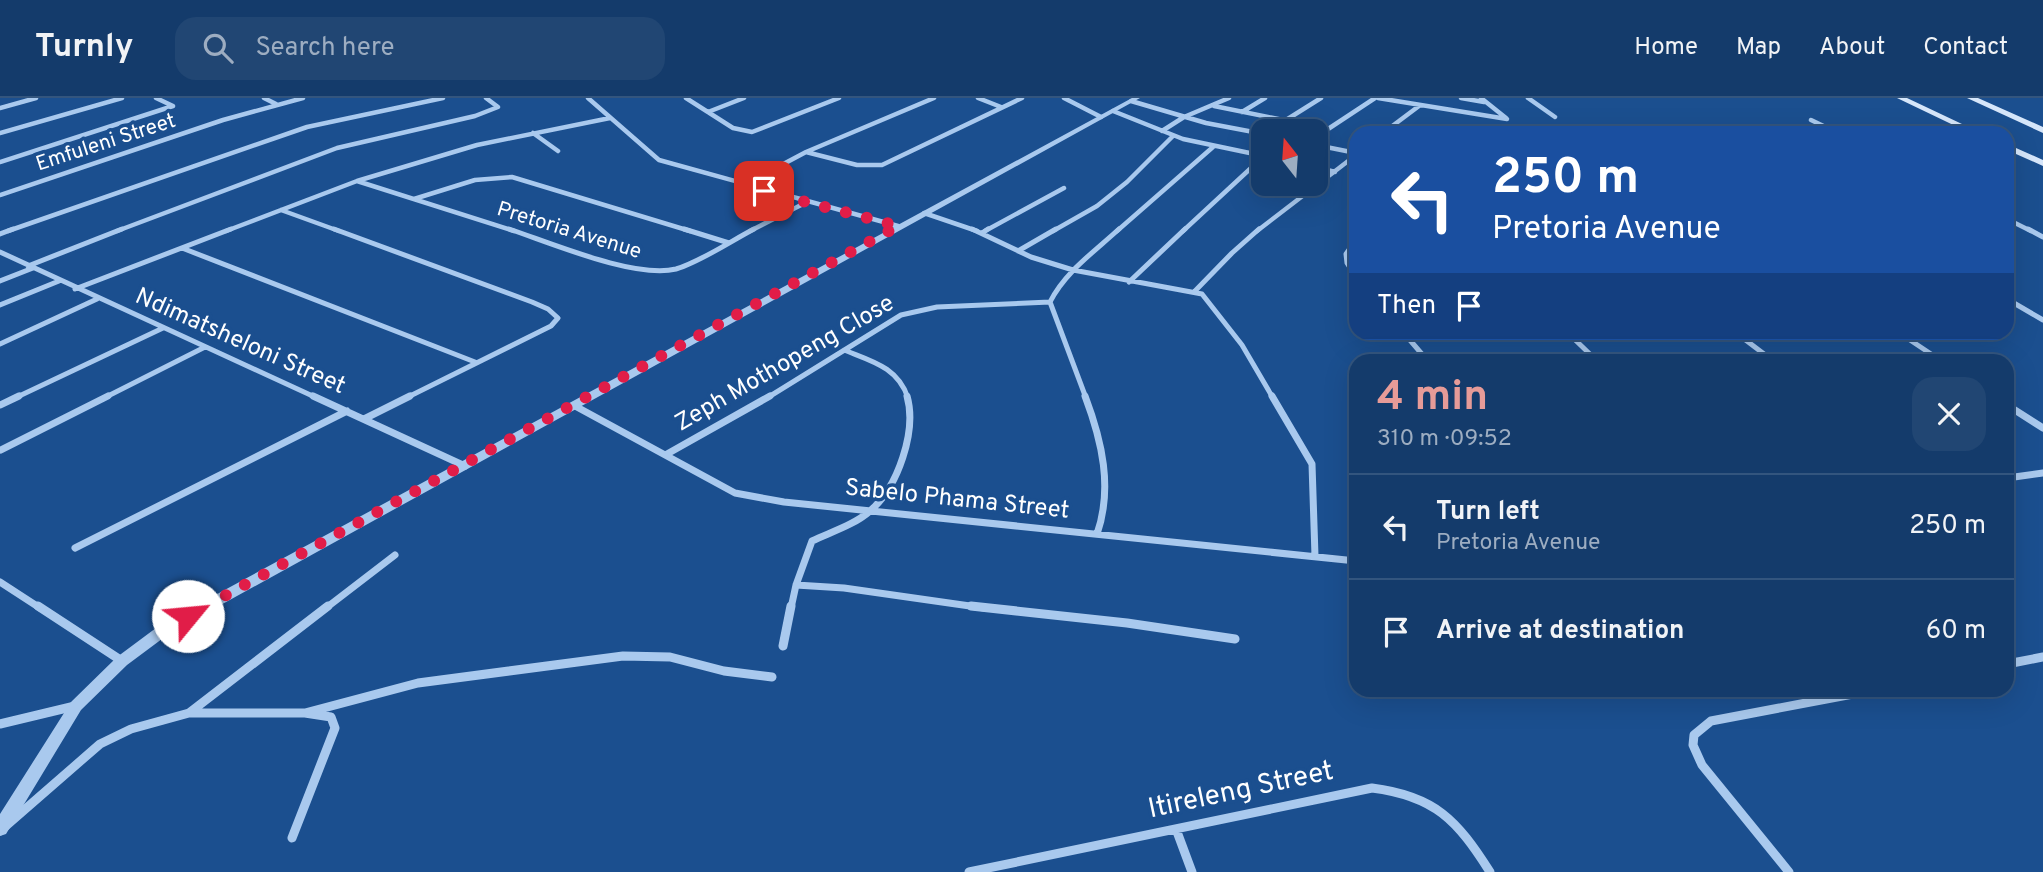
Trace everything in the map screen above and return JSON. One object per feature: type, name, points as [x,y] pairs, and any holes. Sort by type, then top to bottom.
[{"type":"main road","points":[[1901,98],[1962,126]]},
{"type":"main road","points":[[1971,98],[2043,130]]},
{"type":"main road","points":[[2014,150],[2043,163]]},
{"type":"street","points":[[0,108],[36,98]]},
{"type":"street","points":[[0,133],[122,98]]},
{"type":"street","points":[[0,162],[173,106],[156,98]]},
{"type":"street","points":[[264,98],[275,104]]},
{"type":"street","name":"Emfuleni Street","points":[[0,195],[275,104],[303,98]]},
{"type":"street","points":[[0,234],[307,127],[443,98]]},
{"type":"street","points":[[0,281],[302,160],[349,145],[475,116],[498,107],[485,98]]},
{"type":"street","points":[[588,98],[659,160],[804,203],[898,226]]},
{"type":"street","points":[[686,98],[733,128],[752,132],[839,98]]},
{"type":"street","points":[[708,112],[744,98]]},
{"type":"street","points":[[743,185],[806,152],[934,98]]},
{"type":"street","points":[[978,98],[1001,107]]},
{"type":"street","points":[[806,152],[873,167],[888,163],[1022,98]]},
{"type":"street","points":[[1064,98],[1101,117]]},
{"type":"street","points":[[1162,131],[1184,117],[1229,98]]},
{"type":"street","points":[[1242,111],[1265,98]]},
{"type":"street","points":[[1288,119],[1321,98]]},
{"type":"street","points":[[1328,129],[1377,98],[1507,118],[1481,98]]},
{"type":"street","points":[[1461,98],[1487,102]]},
{"type":"street","points":[[1528,98],[1555,117]]},
{"type":"street","points":[[0,830],[76,706],[122,661],[164,629],[575,406],[898,226],[1134,100],[1184,117],[1251,131]]},
{"type":"street","points":[[1214,106],[1281,119]]},
{"type":"street","points":[[1392,126],[1419,106]]},
{"type":"street","points":[[1113,111],[1173,135],[1213,147],[1251,154]]},
{"type":"street","points":[[75,289],[357,181],[448,153],[610,118]]},
{"type":"street","points":[[1811,120],[1823,126]]},
{"type":"street","points":[[533,133],[558,151]]},
{"type":"street","points":[[1018,251],[1097,206],[1127,182],[1173,135]]},
{"type":"street","points":[[1097,534],[1106,505],[1101,449],[1076,368],[1050,302],[1058,286],[1073,270],[1213,147]]},
{"type":"street","points":[[1328,148],[1349,152]]},
{"type":"street","points":[[1195,291],[1244,241],[1349,160]]},
{"type":"street","points":[[1129,282],[1251,168]]},
{"type":"street","points":[[1328,170],[1335,172]]},
{"type":"street","points":[[414,199],[472,181],[512,177],[729,243]]},
{"type":"street","name":"Pretoria Avenue","points":[[357,181],[614,263],[657,272],[679,268],[804,203]]},
{"type":"street","points":[[982,233],[1064,188]]},
{"type":"street","points":[[281,210],[532,302],[548,309],[558,318],[551,326],[364,419]]},
{"type":"street","points":[[924,213],[1073,270],[1129,282],[1195,291],[1208,300],[1242,345],[1312,464],[1315,556]]},
{"type":"street","points":[[2014,222],[2043,237]]},
{"type":"street","points":[[182,248],[475,362]]},
{"type":"street","points":[[1349,250],[1346,254],[1349,266]]},
{"type":"street","name":"Ndimatsheloni Street","points":[[0,252],[75,289],[465,466]]},
{"type":"street","points":[[0,305],[59,281]]},
{"type":"street","points":[[0,344],[97,299]]},
{"type":"street","name":"Zeph Mothopeng Close","points":[[667,454],[735,418],[901,315],[917,310],[1050,302]]},
{"type":"street","points":[[2014,303],[2043,320]]},
{"type":"street","points":[[0,405],[163,328]]},
{"type":"street","points":[[1410,340],[1422,354]]},
{"type":"street","points":[[1575,340],[1590,354]]},
{"type":"street","points":[[1746,340],[1764,354]]},
{"type":"street","points":[[1910,340],[1931,354]]},
{"type":"street","points":[[1,450],[205,347]]},
{"type":"street","points":[[783,646],[796,585],[812,541],[871,511],[888,487],[908,442],[911,416],[904,386],[898,377],[889,369],[844,349]]},
{"type":"street","name":"Sabelo Phama Street","points":[[575,406],[735,493],[783,502],[1349,560]]},
{"type":"street","points":[[2014,409],[2043,428]]},
{"type":"street","points":[[75,548],[347,411]]},
{"type":"street","points":[[2014,477],[2043,473]]},
{"type":"street","points":[[189,713],[395,555]]},
{"type":"street","points":[[0,582],[122,661]]},
{"type":"street","points":[[796,585],[844,588],[1018,613],[1235,639]]},
{"type":"street","points":[[305,713],[418,683],[623,656],[670,657],[724,671],[772,677]]},
{"type":"street","points":[[2014,663],[2043,657]]},
{"type":"street","points":[[1789,872],[1702,765],[1691,748],[1693,736],[1700,726],[1711,721],[1837,697]]},
{"type":"street","points":[[0,723],[76,706]]},
{"type":"street","points":[[0,830],[100,744],[131,729],[189,713],[305,713],[331,717],[335,728],[292,838]]},
{"type":"street","name":"Itireleng Street","points":[[969,872],[1356,789],[1390,789],[1415,796],[1441,809],[1462,827],[1490,872]]},
{"type":"street","points":[[1176,829],[1192,872]]},
{"type":"route","points":[[188,616],[898,226],[764,191]]}]
